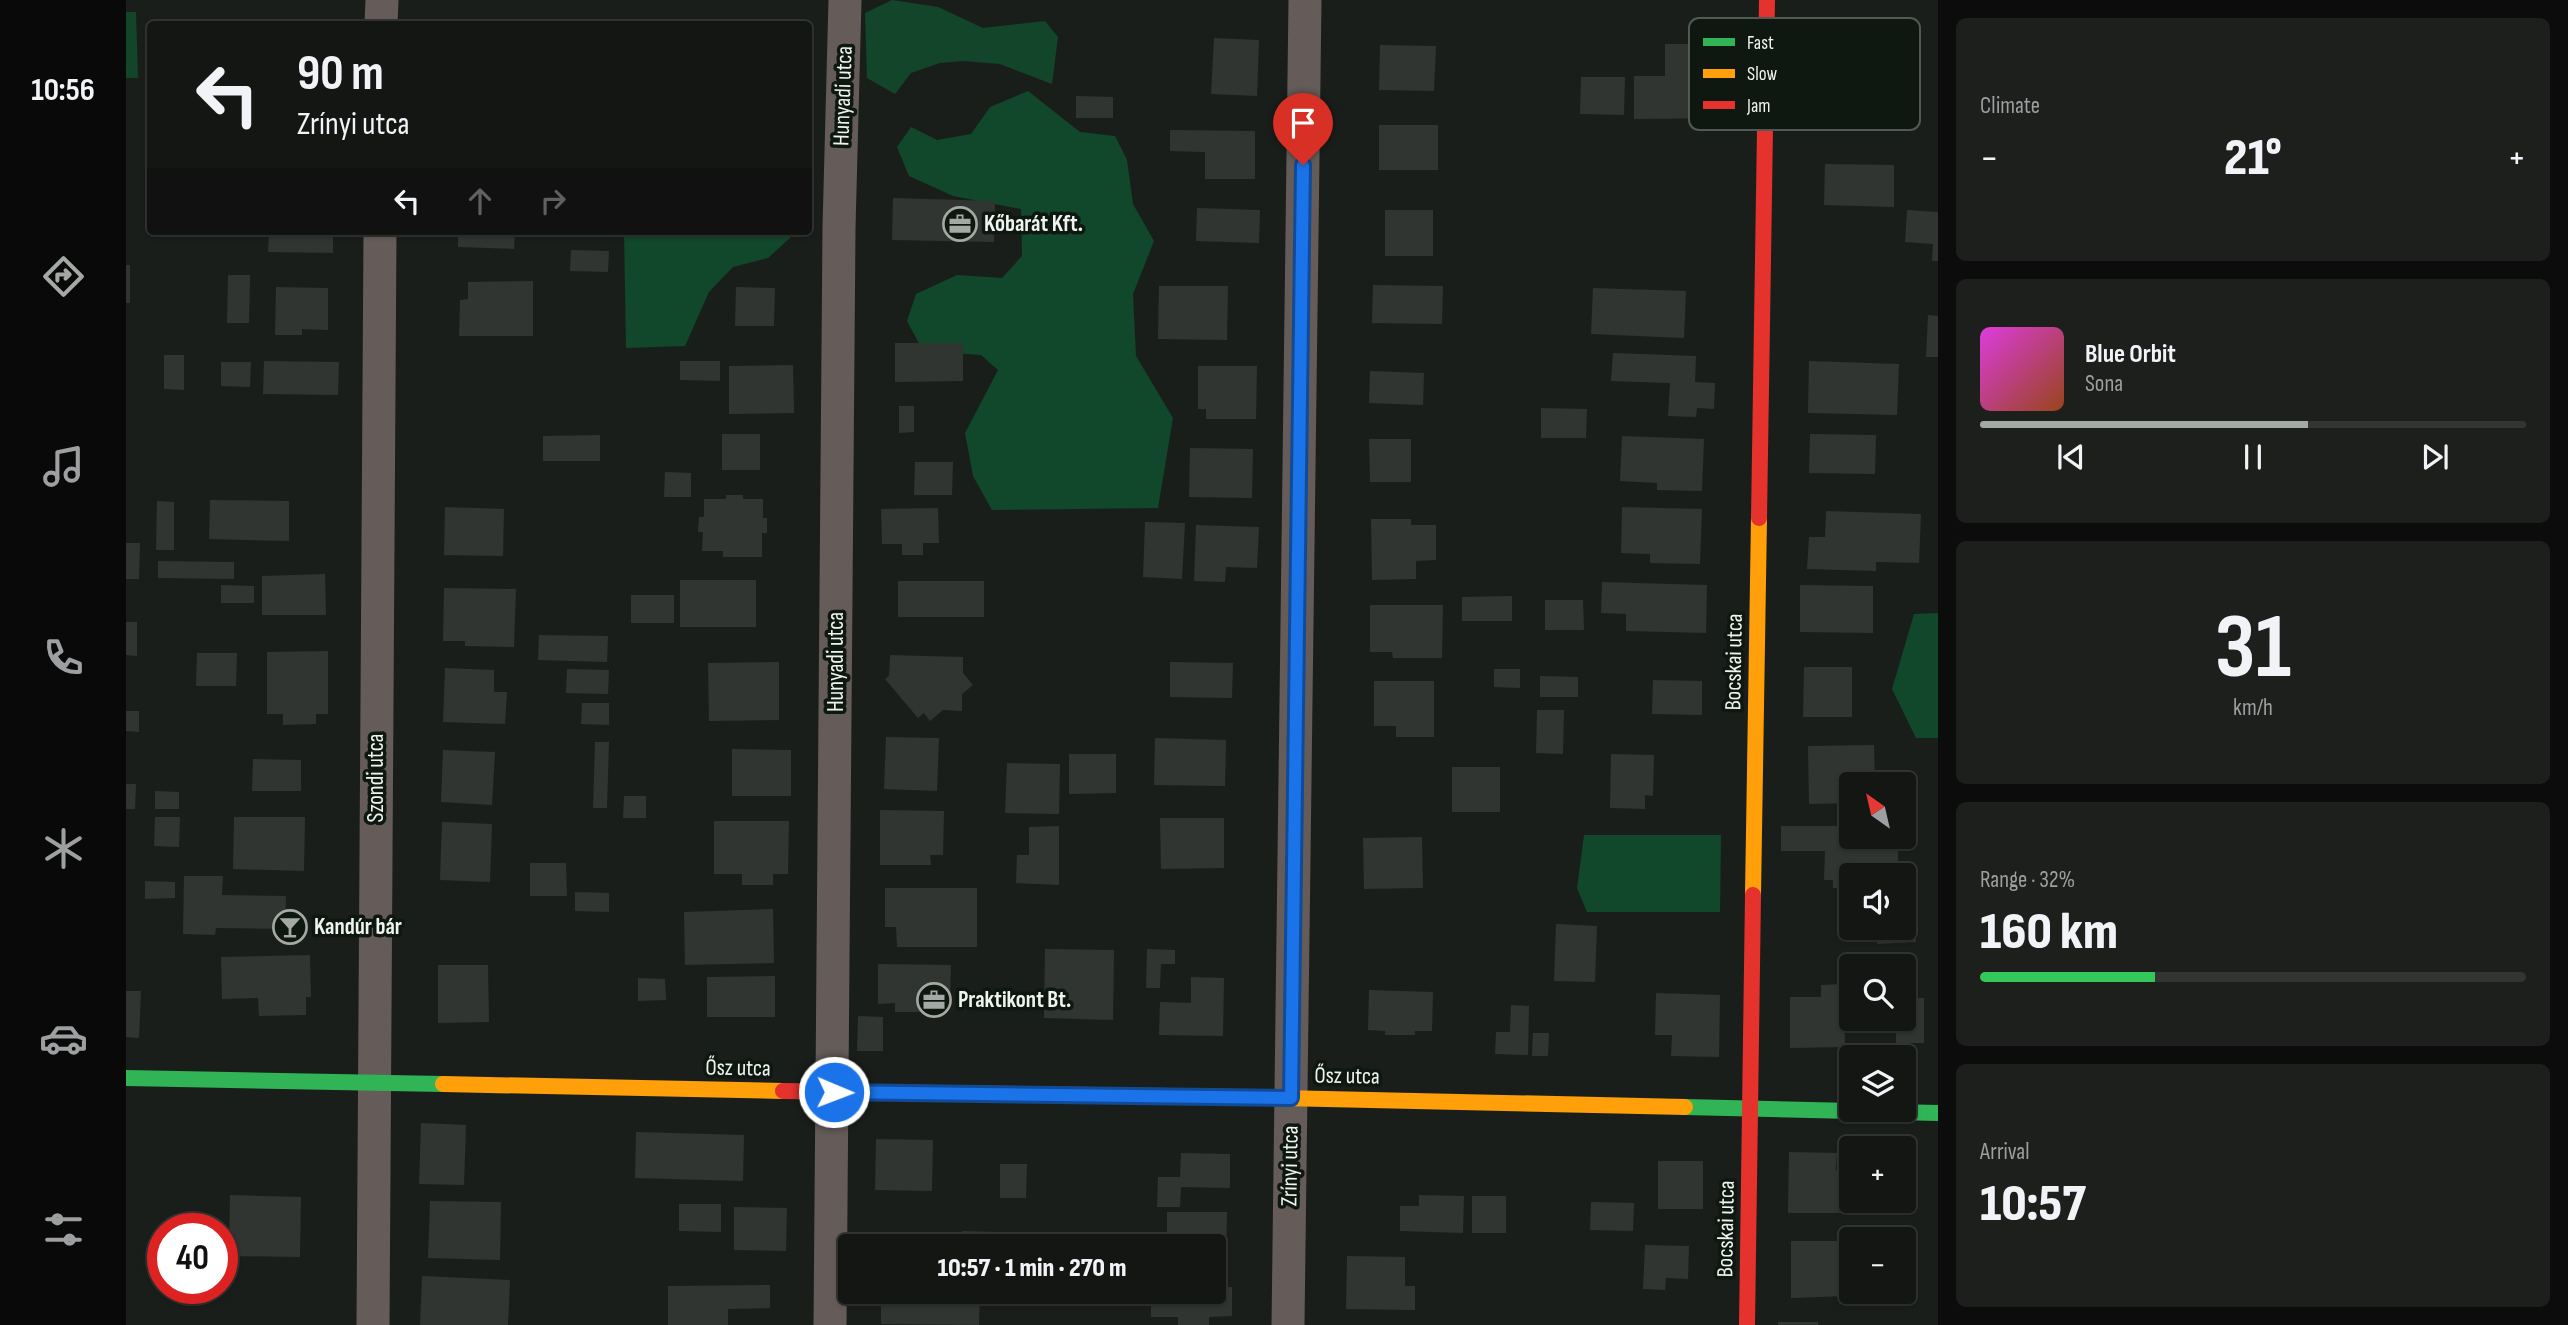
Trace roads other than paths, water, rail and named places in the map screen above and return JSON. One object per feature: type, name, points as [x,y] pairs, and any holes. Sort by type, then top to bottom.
[{"type":"street","points":[[382,0],[382,21]]},
{"type":"street","name":"Hunyadi utca","points":[[830,1325],[839,228],[845,0]]},
{"type":"street","name":"Zrínyi utca","points":[[1288,1325],[1305,0]]},
{"type":"street","name":"Bocskai utca","points":[[1767,0],[1767,18]]},
{"type":"street","name":"Bocskai utca","points":[[1747,1325],[1765,130]]},
{"type":"street","name":"Szondi utca","points":[[373,1325],[380,235]]},
{"type":"street","name":"Ősz utca","points":[[126,1078],[1751,1106],[1938,1113]]},
{"type":"place","name":"Kőbarát Kft.","points":[[960,224]]},
{"type":"place","name":"Kandúr bár","points":[[290,927]]},
{"type":"place","name":"Praktikont Bt.","points":[[934,1000]]}]
